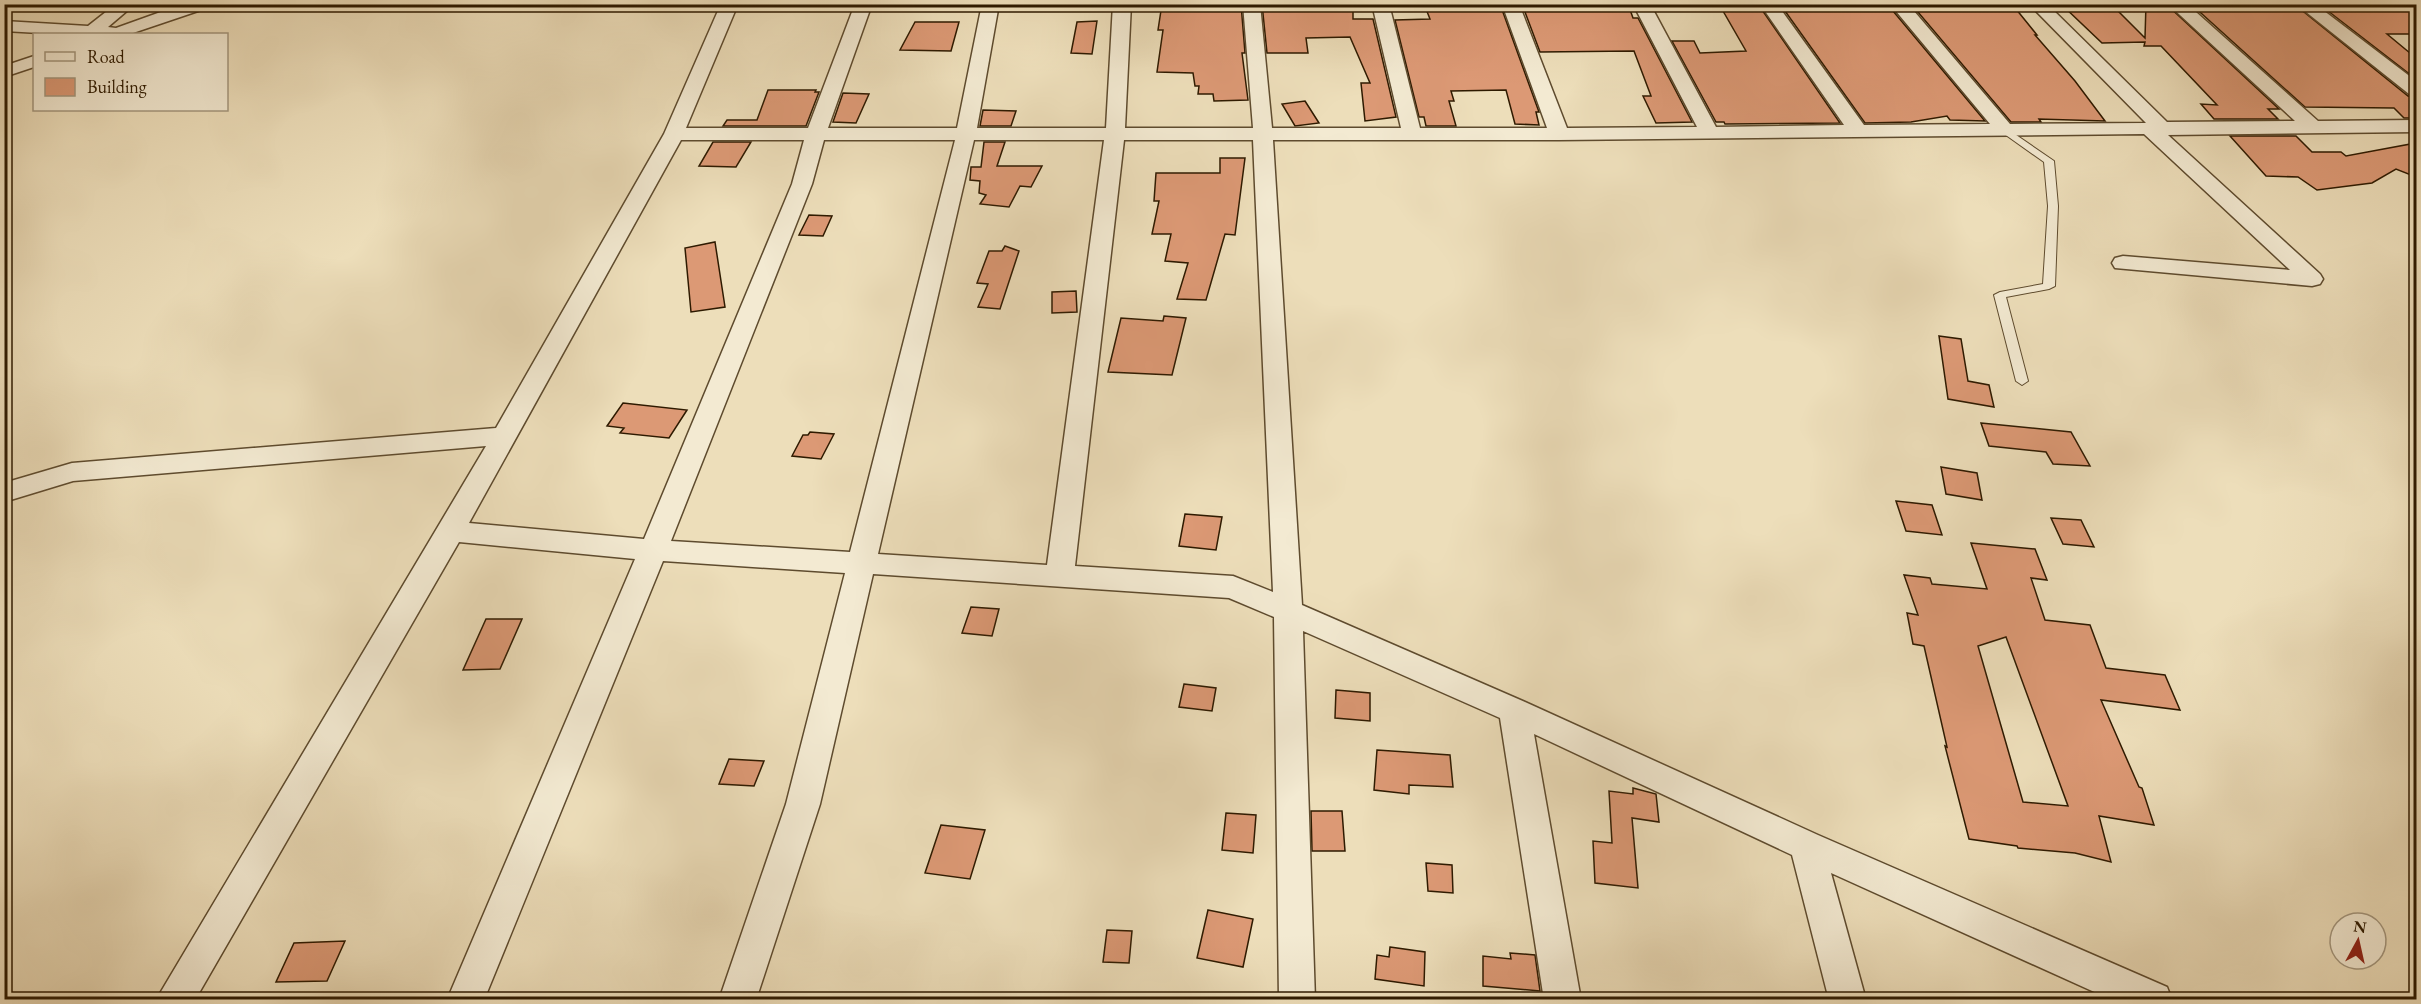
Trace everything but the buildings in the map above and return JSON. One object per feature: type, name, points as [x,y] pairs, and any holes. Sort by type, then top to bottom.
[{"type":"street","points":[[92,31],[127,4]]},
{"type":"street","points":[[119,33],[201,4]]},
{"type":"street","points":[[174,999],[451,531],[674,134],[730,4]]},
{"type":"street","points":[[465,999],[653,550],[802,184],[816,134],[864,4]]},
{"type":"street","points":[[737,999],[803,804],[966,134],[992,4]]},
{"type":"street","points":[[1059,576],[1115,134],[1122,4]]},
{"type":"street","points":[[1251,4],[1263,134],[1288,609],[1296,999]]},
{"type":"street","points":[[1380,4],[1412,134]]},
{"type":"street","points":[[1510,4],[1559,134]]},
{"type":"street","points":[[1641,4],[1710,133]]},
{"type":"street","points":[[1768,4],[1858,131]]},
{"type":"street","points":[[1898,4],[2006,131]]},
{"type":"street","points":[[2037,4],[2157,130],[2312,279],[2123,263]]},
{"type":"street","points":[[2176,4],[2313,127]]},
{"type":"street","points":[[2304,4],[2416,90]]},
{"type":"street","points":[[4,26],[108,33]]},
{"type":"street","points":[[4,72],[33,61]]},
{"type":"street","points":[[674,134],[1559,134],[2416,126]]},
{"type":"street","points":[[4,493],[72,472],[504,436]]},
{"type":"street","points":[[451,531],[653,550],[1233,587],[1288,609],[1514,711],[1806,846],[2154,999]]},
{"type":"street","points":[[1514,711],[1563,999]]},
{"type":"street","points":[[1806,846],[1848,999]]},
{"type":"lane","points":[[2006,131],[2049,161],[2053,206],[2049,286],[2000,295],[2022,381]]}]
